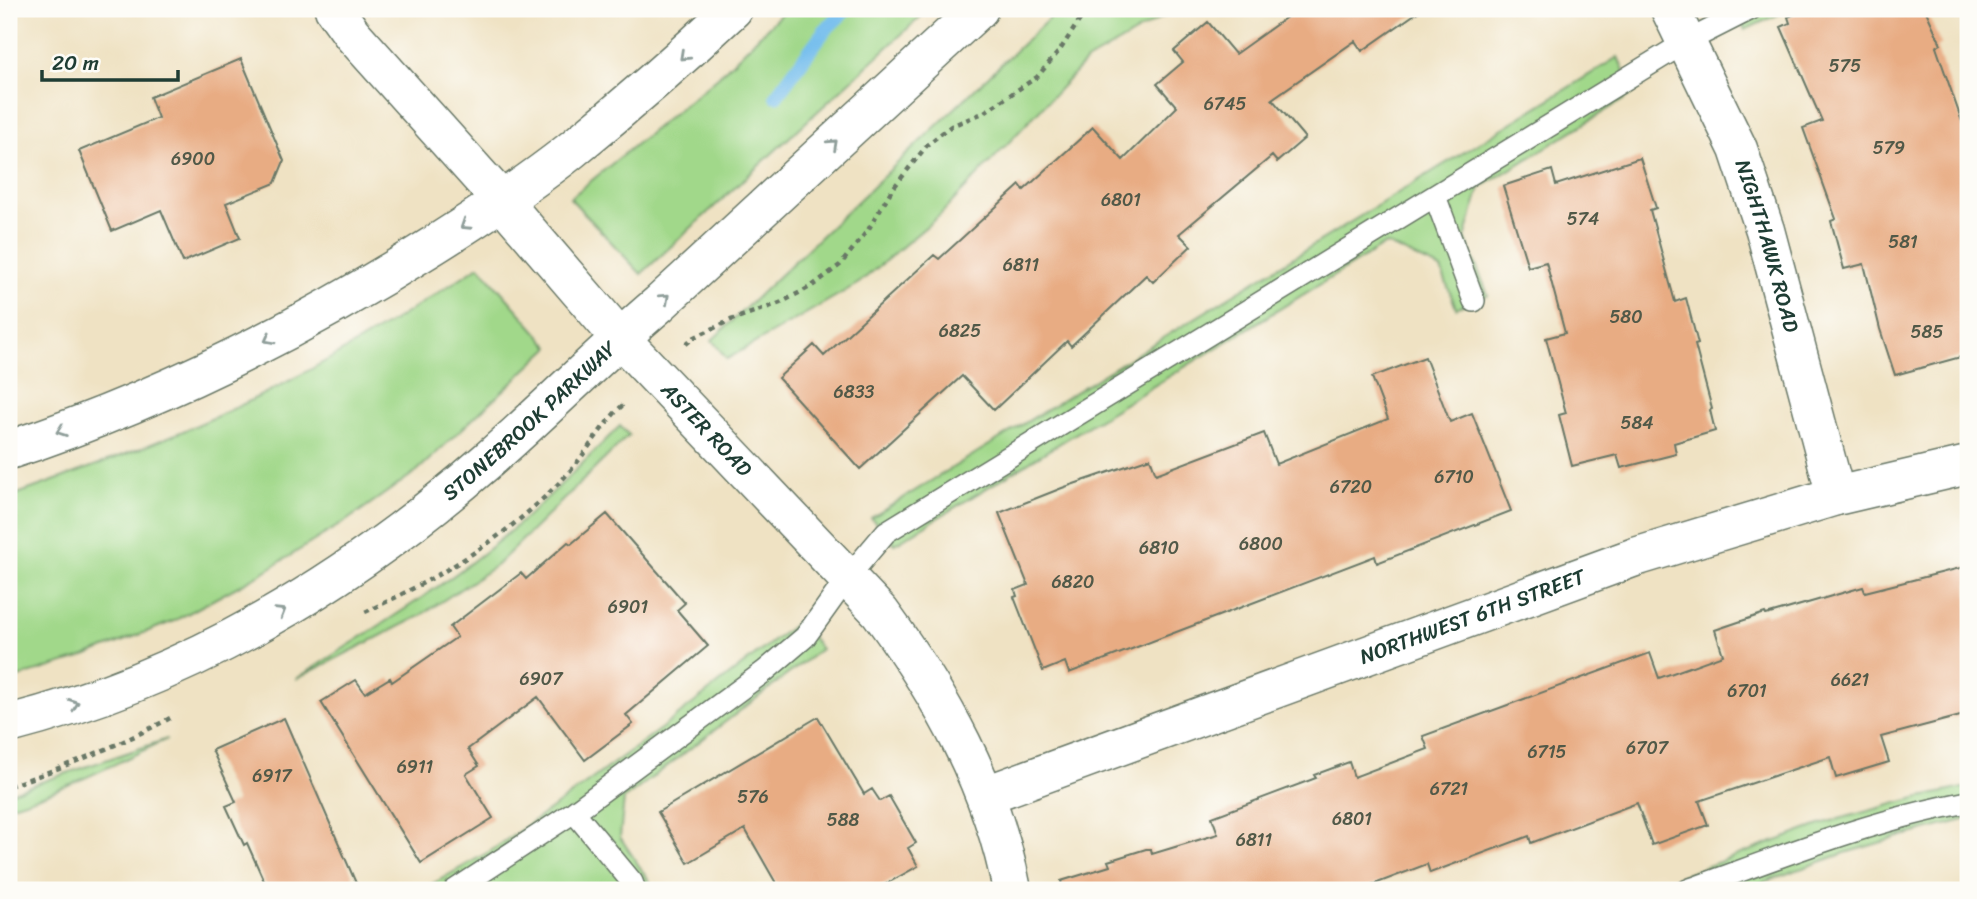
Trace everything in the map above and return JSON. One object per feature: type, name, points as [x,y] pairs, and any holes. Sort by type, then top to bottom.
[{"type":"street","name":"ASTER ROAD","points":[[334,9],[352,34],[502,201],[619,337],[880,611],[944,708],[977,771],[1012,890]]},
{"type":"street","points":[[9,450],[130,406],[265,342],[379,280],[502,201],[568,153],[668,70],[733,9]]},
{"type":"street","name":"STONEBROOK PARKWAY","points":[[9,724],[117,690],[196,657],[270,618],[340,576],[411,525],[487,461],[979,9]]},
{"type":"street","name":"NIGHTHAWK ROAD","points":[[1678,25],[1738,149],[1765,230],[1836,496]]},
{"type":"street","name":"NORTHWEST 6TH STREET","points":[[986,795],[1634,557],[1836,496],[1968,465]]},
{"type":"lane","points":[[455,890],[574,812],[765,671],[805,637],[848,576],[886,532],[1435,196],[1678,25],[1751,9]]},
{"type":"lane","points":[[1435,196],[1474,301]]},
{"type":"lane","points":[[1688,890],[1840,835],[1924,810],[1968,802]]},
{"type":"lane","points":[[574,812],[632,881],[635,890]]},
{"type":"path","points":[[693,338],[731,320],[780,303],[812,286],[840,265],[868,230],[891,191],[928,144],[951,126],[983,113],[1037,77],[1060,50],[1087,9]]},
{"type":"green space","points":[[786,9],[929,9],[641,274],[570,198],[718,77]]},
{"type":"green space","points":[[1059,9],[1176,9],[1085,62],[940,215],[859,283],[727,359],[712,340]]},
{"type":"green space","points":[[1735,9],[1790,9],[1745,30]]},
{"type":"green space","points":[[1618,57],[1634,93],[1480,188],[1465,238],[1488,295],[1456,308],[1441,269],[1386,244],[895,544],[871,518]]},
{"type":"green space","points":[[479,266],[550,347],[417,471],[346,521],[259,575],[174,621],[80,658],[9,680],[9,497],[221,415],[313,368]]},
{"type":"green space","points":[[620,426],[629,435],[497,565],[418,617],[296,679],[417,601],[505,536]]},
{"type":"green space","points":[[799,621],[821,649],[624,799],[620,837],[655,890],[422,890],[492,850],[558,804],[663,727]]},
{"type":"green space","points":[[167,739],[70,784],[9,806],[9,793]]},
{"type":"green space","points":[[1968,787],[1968,819],[1845,853],[1741,890],[1643,890],[1828,822]]},
{"type":"building","points":[[1298,9],[1422,9],[1362,51],[1355,41],[1272,99],[1305,138],[1277,162],[1272,156],[1179,234],[1191,246],[1153,282],[1146,275],[1071,346],[1067,341],[994,410],[962,376],[860,469],[778,378],[814,345],[824,356],[934,255],[939,259],[1020,185],[1024,190],[1093,127],[1123,160],[1177,107],[1157,84],[1183,62],[1174,51],[1208,22],[1235,54]]},
{"type":"building","points":[[1806,9],[1925,9],[1941,44],[1936,47],[1968,139],[1968,355],[1895,375],[1864,264],[1844,269],[1831,221],[1836,219],[1803,128],[1822,121],[1781,27],[1790,23],[1788,17]]},
{"type":"building","points":[[241,59],[284,161],[275,183],[226,203],[240,238],[183,262],[161,210],[112,231],[79,151],[158,118],[150,97]]},
{"type":"building","points":[[1640,158],[1656,208],[1650,210],[1675,302],[1686,298],[1715,431],[1674,443],[1676,454],[1621,468],[1617,455],[1572,466],[1559,415],[1566,413],[1546,338],[1565,333],[1546,262],[1528,267],[1503,186],[1552,170],[1556,185]]},
{"type":"building","points":[[1425,357],[1450,422],[1472,413],[1511,511],[1377,563],[1375,556],[1069,673],[1065,662],[1043,671],[1014,597],[1017,596],[1015,590],[1028,585],[999,513],[1150,458],[1156,474],[1264,433],[1276,464],[1388,419],[1372,377]]},
{"type":"building","points":[[607,514],[685,603],[677,610],[708,646],[626,715],[633,724],[585,760],[538,697],[468,749],[479,766],[466,774],[493,818],[421,863],[321,702],[356,680],[365,693],[390,678],[392,682],[457,637],[450,627],[521,573],[526,579],[568,542],[571,544]]},
{"type":"building","points":[[1968,566],[1968,714],[1881,737],[1889,762],[1836,778],[1830,757],[1699,801],[1708,825],[1652,845],[1637,803],[1531,843],[1529,836],[1430,873],[1427,864],[1359,890],[1063,890],[1061,881],[1110,866],[1108,861],[1146,849],[1151,849],[1152,854],[1218,834],[1212,817],[1316,778],[1314,775],[1349,762],[1354,777],[1428,749],[1423,736],[1650,653],[1659,678],[1723,655],[1715,630],[1765,613],[1766,615],[1863,587],[1865,592]]},
{"type":"building","points":[[818,717],[864,794],[872,789],[880,801],[889,796],[916,843],[908,848],[918,866],[875,890],[780,890],[745,829],[688,863],[658,812]]},
{"type":"building","points":[[284,718],[359,890],[268,890],[247,843],[244,845],[226,806],[236,802],[212,750]]},
{"type":"waterway","points":[[776,96],[825,30],[847,9]]}]
